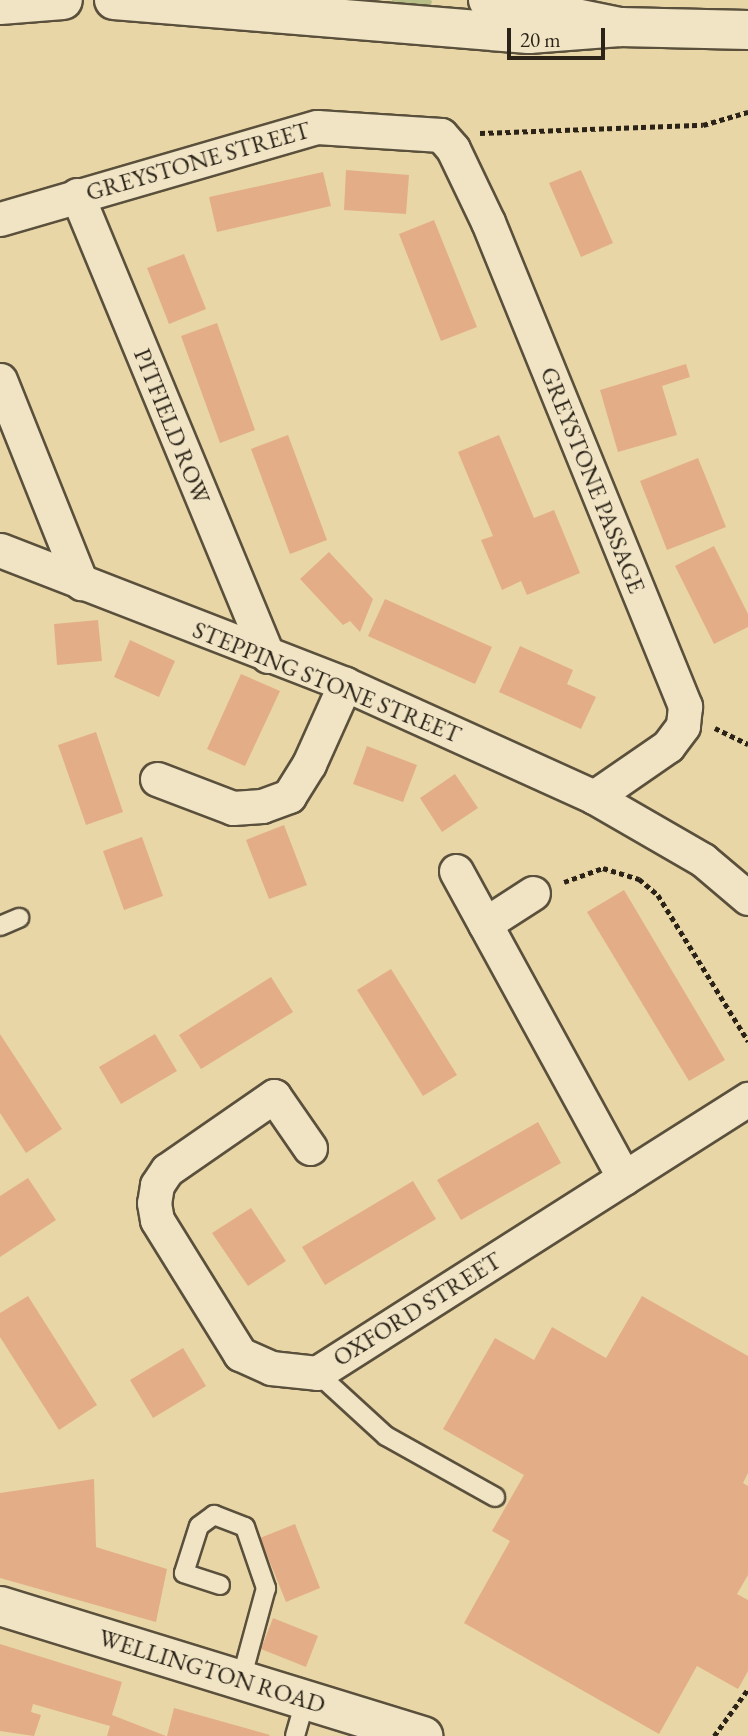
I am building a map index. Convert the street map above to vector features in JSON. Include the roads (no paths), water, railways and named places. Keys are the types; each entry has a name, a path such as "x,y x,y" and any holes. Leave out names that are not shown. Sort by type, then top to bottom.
{"main road":[{"path":"0,5 63,0"},
{"path":"114,0 529,34 620,27 748,30"},
{"path":"488,0 620,27"},
{"name":"WELLINGTON ROAD","path":"0,1606 423,1736"}],"street":[{"name":"GREYSTONE STREET","path":"0,219 317,127 441,135"},
{"name":"GREYSTONE PASSAGE","path":"441,135 453,149 488,222 685,706 683,726 668,747 594,797"},
{"name":"PITFIELD ROW","path":"77,195 268,656"},
{"path":"0,380 81,583"},
{"name":"STEPPING STONE STREET","path":"0,550 345,684 594,797 648,825 703,860 748,898"},
{"path":"157,779 233,808 262,806 289,796 309,764 345,684"},
{"path":"456,871 624,1178"},
{"path":"485,924 533,893"},
{"name":"OXFORD STREET","path":"310,1148 274,1096 167,1170 158,1185 155,1203 157,1220 240,1353 271,1368 317,1373 748,1099"}],"lane":[{"path":"0,926 19,918"},
{"path":"317,1373 386,1436 495,1497"},
{"path":"220,1585 184,1573 199,1526 214,1516 245,1527 266,1588 241,1680"},
{"path":"295,1736 305,1700"}]}
